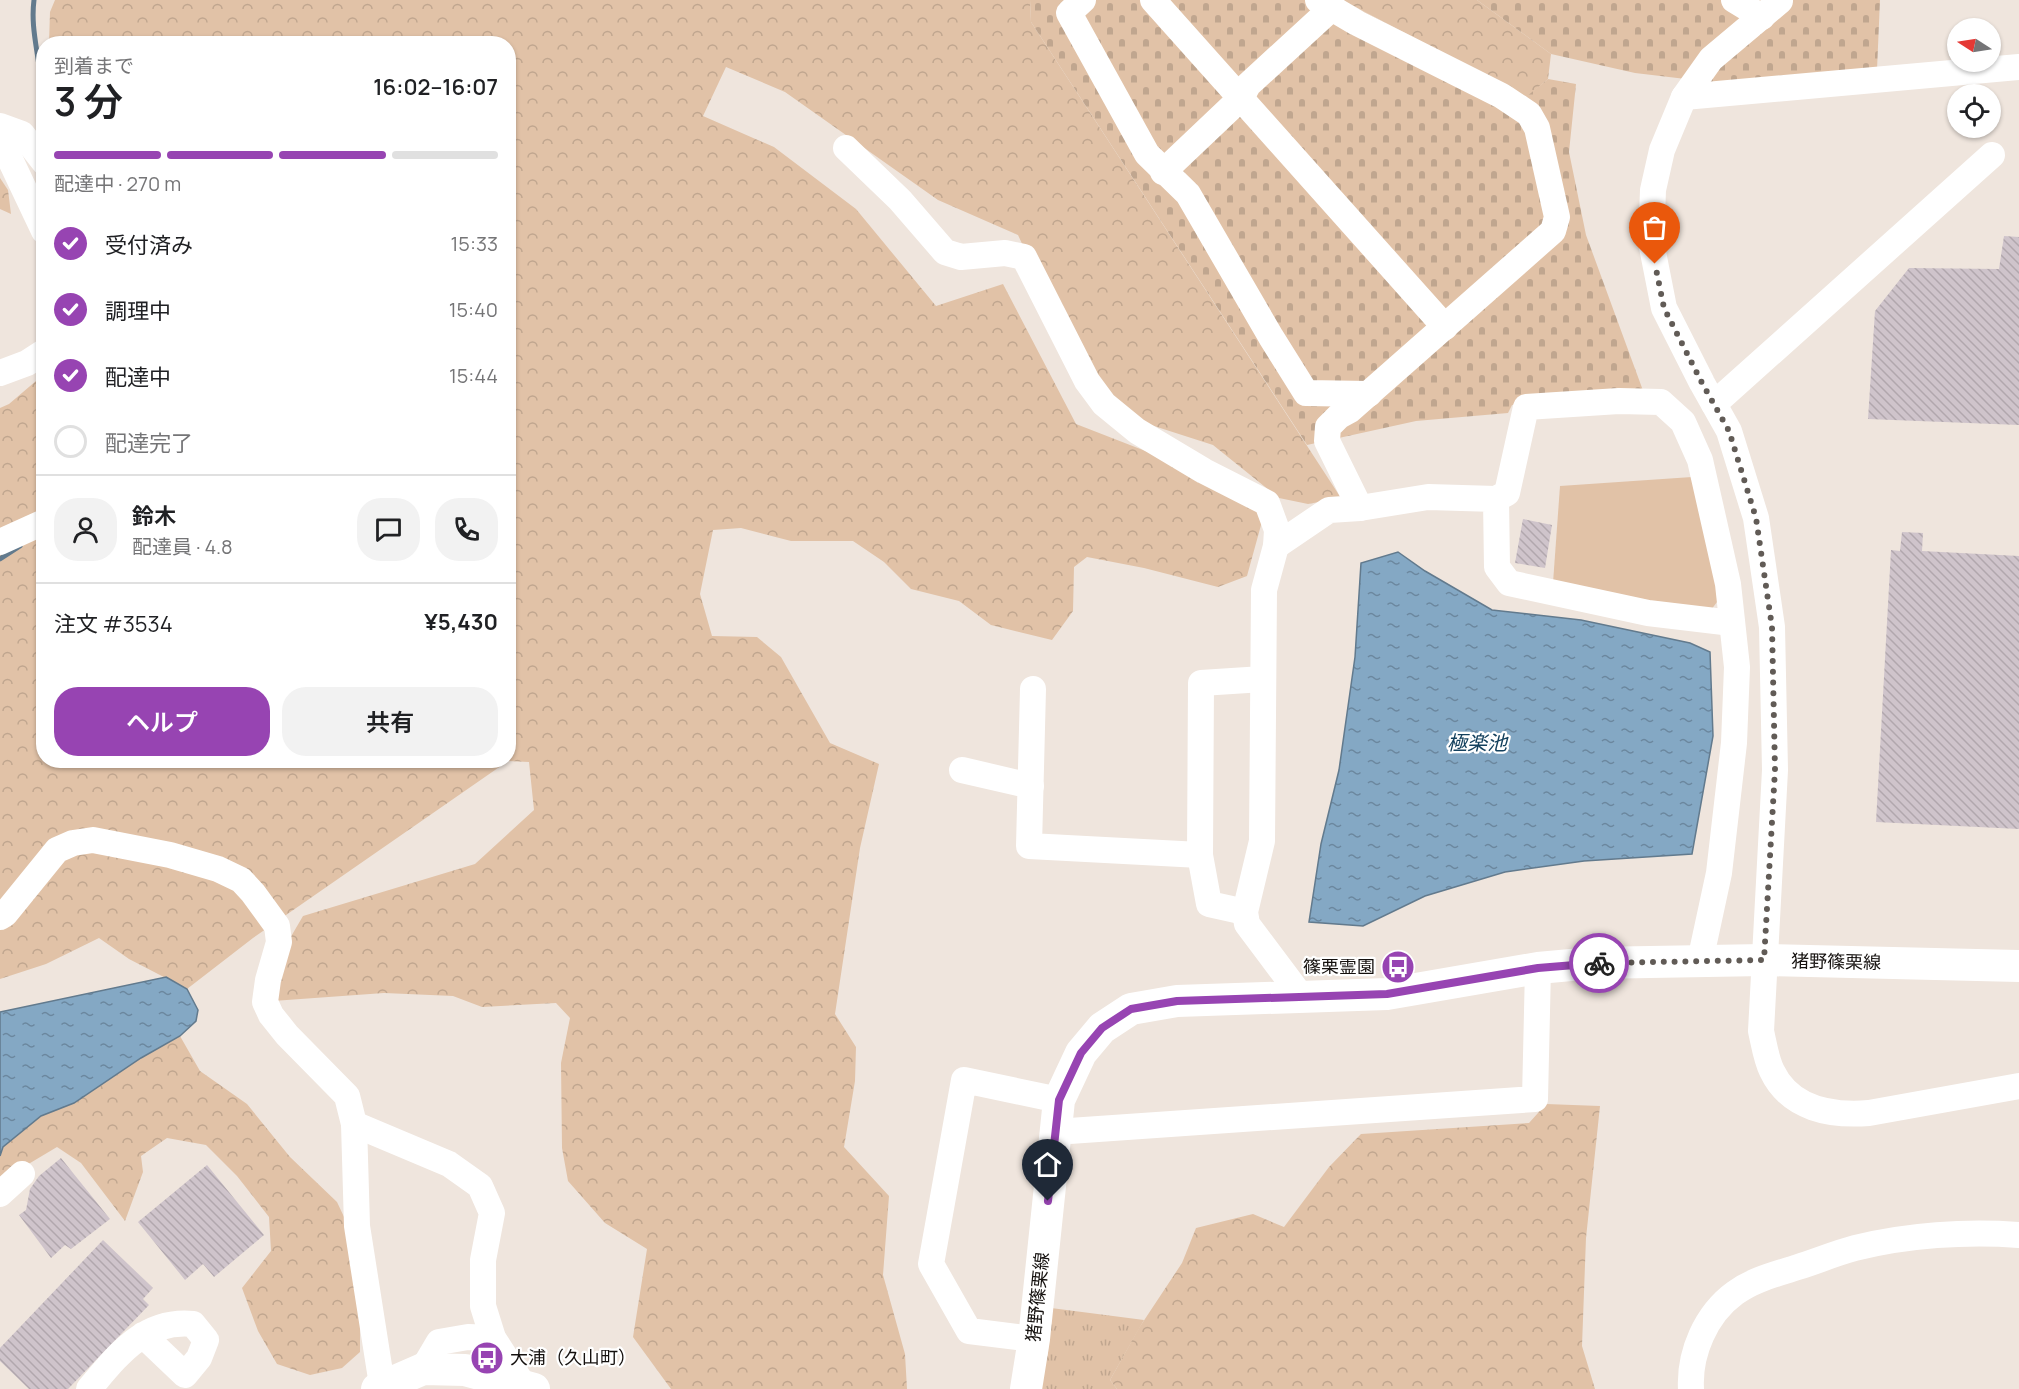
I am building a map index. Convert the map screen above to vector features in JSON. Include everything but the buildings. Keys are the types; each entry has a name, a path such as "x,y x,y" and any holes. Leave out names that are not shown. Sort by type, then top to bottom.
{"main road":[{"name":"猪野篠栗線","path":"1026,1389 1034,1339 1059,1100 1081,1053 1102,1028 1131,1009 1177,1001 1387,994 1538,968 1593,963 1764,960 2019,966"},
{"path":"379,1387 423,1368 465,1370 529,1388"}],"street":[{"path":"1083,0 1069,13 1147,154 1188,194 1306,393 1360,402"},
{"path":"1153,0 1445,327"},
{"path":"1734,0 1771,9 1711,59 1684,97 1660,160 1653,190 1651,242 1664,308 1729,431 1756,518 1772,627 1775,770 1761,1031 1771,1071 1784,1089 1803,1104 1821,1111 1844,1115 2019,1086"},
{"path":"1163,172 1241,98 1248,85 1325,4 1357,23 1502,96 1529,114 1537,128 1557,217 1553,231 1360,402 1339,416 1328,427 1327,441 1360,508"},
{"path":"1684,97 2019,67"},
{"path":"0,126 22,134 36,152"},
{"path":"0,138 36,214"},
{"path":"846,148 900,200 945,252 961,256 1005,253 1024,257 1087,381 1104,404 1147,436 1203,471 1267,504 1277,530 1276,546 1264,590 1262,841 1245,912 1247,924 1300,996"},
{"path":"1714,404 1992,155"},
{"path":"0,373 36,357"},
{"path":"1276,546 1329,510 1360,508 1428,497 1496,499 1507,493 1526,407 1619,401 1661,402 1683,422 1700,460 1728,584 1737,667 1734,743 1719,873 1700,961"},
{"path":"1496,499 1497,567 1509,584 1648,613 1732,623"},
{"path":"0,542 36,526"},
{"path":"1245,912 1209,904 1200,855 1201,682 1263,679"},
{"path":"1033,689 1029,846 1200,855"},
{"path":"962,770 1031,786"},
{"path":"0,917 5,914 57,850 73,843 93,840 170,855 218,869 240,880 253,893 277,926 279,942 268,980 265,1002 271,1016 286,1035 347,1096 354,1124 357,1226 379,1387"},
{"path":"1055,1132 1535,1099 1538,968"},
{"path":"1034,1339 969,1331 931,1264 964,1080 1059,1100"},
{"path":"354,1124 449,1164 480,1186 492,1213 483,1260 483,1306 493,1338 529,1388"},
{"path":"0,1194 22,1174"},
{"path":"1691,1389 1694,1360 1701,1336 1716,1310 1735,1293 1756,1281 1855,1248 1928,1236 2019,1235"},
{"path":"89,1389 121,1351 144,1335"},
{"path":"423,1368 439,1342 468,1337 493,1338"}],"green space":[{"path":"55,0 1030,0 1031,22 1341,498 1308,504 1279,498 1213,445 1098,408 1018,235 938,200 785,92 726,67 703,116 774,147 856,209 936,306 1003,284 1076,424 1256,494 1266,507 1247,576 1218,587 1144,568 1087,557 1074,567 1073,611 1052,640 991,625 959,601 911,589 884,562 853,541 791,541 741,528 713,530 700,594 712,636 757,637 781,657 830,743 879,764 860,848 835,1014 856,1047 855,1081 844,1147 889,1196 883,1275 905,1354 907,1389 671,1389 633,1337 647,1249 605,1223 568,1181 562,1148 561,1063 570,1018 556,1003 482,1007 453,996 384,993 273,1001 279,957 303,916 475,864 534,810 529,762 516,761 516,36 49,36 50,12"},
{"path":"1030,0 1342,0 1526,97 1548,79 1576,84 1569,152 1586,235 1645,396 1512,405 1508,413 1416,421 1307,445 1031,22"},
{"path":"1342,0 1477,0 1551,54 1548,79 1527,97"},
{"path":"1477,0 1880,0 1877,70 1728,84 1635,73 1551,54"},
{"path":"0,178 8,190 11,214 0,209"},
{"path":"36,381 36,768 498,768 253,938 187,989 129,959 99,938 46,964 0,979 0,408 9,404"},
{"path":"1692,477 1720,598 1711,610 1631,599 1553,583 1560,486"},
{"path":"180,1036 200,1071 247,1104 290,1157 337,1202 353,1236 360,1294 360,1352 342,1368 310,1375 277,1364 258,1331 242,1288 271,1251 269,1217 237,1176 206,1145 167,1138 141,1156 143,1172 125,1221 81,1163 57,1147 0,1181 0,1156 3,1147 41,1116 74,1103 141,1058"},
{"path":"1546,1104 1600,1106 1586,1238 1582,1346 1595,1389 1117,1389 1110,1380 1139,1328 1182,1263 1196,1228 1253,1214 1284,1227 1329,1167 1361,1134 1529,1123"},
{"path":"1051,1308 1144,1320 1110,1380 1117,1389 1039,1389 1048,1353"}],"water":[{"name":"極楽池","path":"1398,552 1425,571 1492,610 1581,620 1690,643 1710,652 1713,736 1692,854 1584,861 1505,872 1425,896 1363,926 1309,922 1321,844 1339,770 1355,657 1361,563"},
{"path":"166,977 187,989 198,1010 196,1021 180,1036 141,1058 74,1103 41,1116 3,1147 0,1156 0,1012"}],"waterway":[{"path":"34,0 33,25 36,46"},
{"path":"0,559 20,546"}],"way so far":[{"path":"1599,963 1764,960 1775,770 1772,627 1756,518 1729,431 1664,308 1655,264"}],"place":[{"name":"篠栗霊園","path":"1398,967"},
{"name":"大浦（久山町）","path":"487,1358"}],"route":[{"path":"1048,1201 1059,1100 1081,1053 1102,1028 1131,1009 1177,1001 1387,994 1538,968 1599,963"}]}
